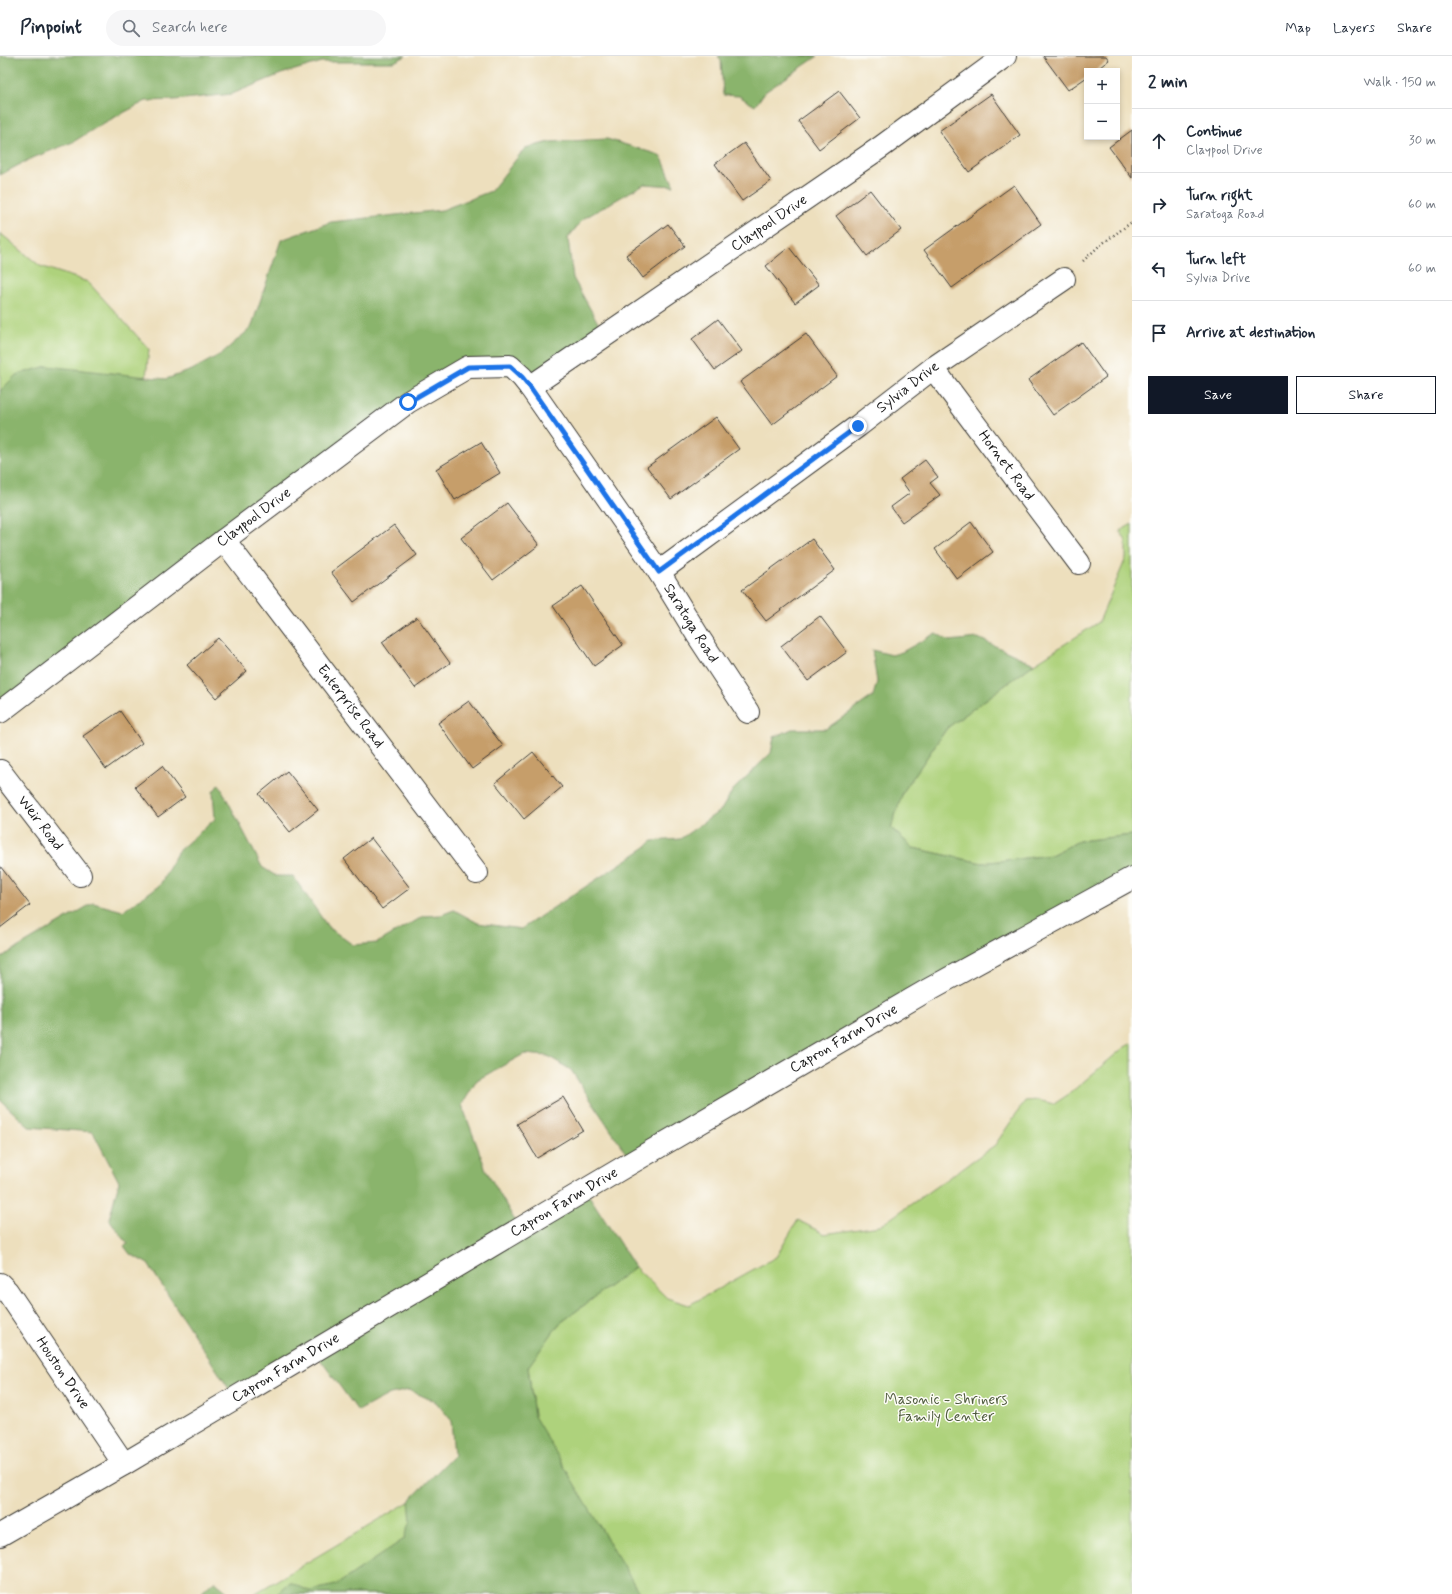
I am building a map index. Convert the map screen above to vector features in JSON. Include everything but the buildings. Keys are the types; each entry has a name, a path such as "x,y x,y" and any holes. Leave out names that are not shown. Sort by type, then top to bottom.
{"street":[{"name":"Claypool Drive","path":"0,712 224,540 408,402 468,367 510,366 526,382 881,147 1006,56"},
{"name":"Sylvia Drive","path":"659,572 858,426 933,368 1064,279"},
{"name":"Hornet Road","path":"933,368 1079,563"},
{"name":"Saratoga Road","path":"526,382 659,572 698,636 748,712"},
{"name":"Enterprise Road","path":"224,540 477,873"},
{"name":"Weir Road","path":"0,772 80,875"},
{"name":"Capron Farm Drive","path":"0,1535 124,1464 624,1167 926,991 1132,878"},
{"name":"Houston Drive","path":"0,1284 7,1291 124,1464"}],"path":[{"path":"1064,279 1099,246 1132,222"}],"green space":[{"path":"0,56 406,56 394,62 322,62 281,74 232,94 174,100 146,101 102,124 73,142 30,159 0,175"},
{"path":"718,56 818,56 765,92 755,106 739,96 723,95 721,60"},
{"path":"607,139 656,154 662,158 674,186 644,184 583,219 568,238 573,278 602,330 524,378 469,366 0,706 0,391 16,375 47,366 166,379 192,370 221,354 251,328 281,240 331,222 442,210 491,191 525,148 550,142"},
{"path":"0,233 40,266 88,282 149,349 146,377 16,375 0,391"},
{"path":"1132,524 1132,835 1079,841 1051,855 982,863 913,848 891,828 903,792 947,728 1034,664 1099,622 1126,558 1126,541 1120,531"},
{"path":"936,633 949,641 978,638 1034,664 947,728 903,792 891,828 913,848 982,863 1051,855 1079,841 1132,835 1132,876 631,1161 571,1070 548,1056 524,1054 477,1080 462,1105 486,1170 518,1226 586,1191 635,1267 559,1324 528,1367 534,1416 640,1594 277,1594 290,1582 309,1591 336,1585 404,1539 411,1521 409,1501 454,1455 451,1420 436,1402 409,1390 390,1394 358,1411 314,1351 233,1395 148,1264 130,1254 124,1246 128,1244 109,1219 119,1182 93,1132 29,1127 0,1100 0,958 93,903 123,911 160,885 178,851 215,819 213,792 219,784 262,867 276,876 293,876 328,927 353,945 377,943 424,916 441,915 454,910 478,923 521,929 646,847 652,841 680,839 721,810 733,790 771,753 774,737 792,729 826,729 873,696 877,682 872,650 892,655 902,652"},
{"name":"Masonic - Shriners Family Center","path":"1132,1043 1132,1594 254,1594 538,1425 534,1416 528,1366 559,1324 635,1267 667,1298 689,1305 776,1257 798,1220 824,1234 880,1226 995,1145 1025,1101 1037,1100 1054,1104 1069,1094 1123,1048"},
{"path":"214,1581 230,1594 200,1594"}],"route":[{"path":"408,402 468,367 510,366 530,387 659,572 858,426"}]}
